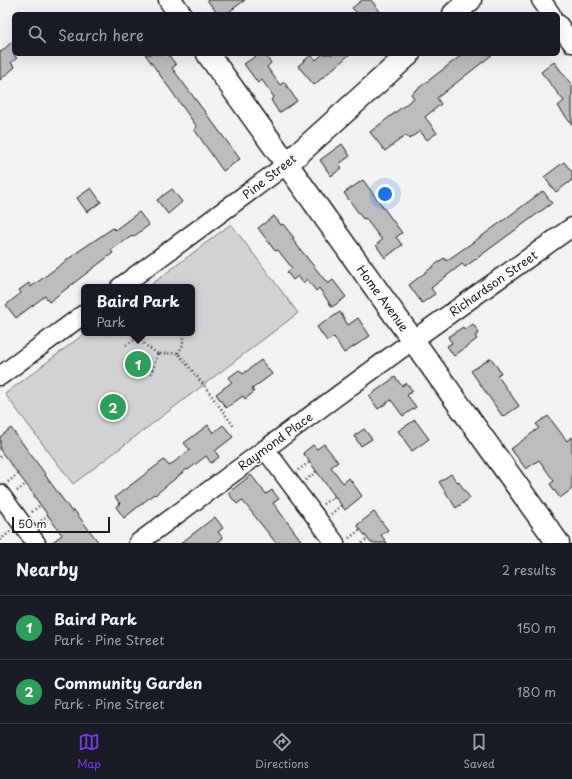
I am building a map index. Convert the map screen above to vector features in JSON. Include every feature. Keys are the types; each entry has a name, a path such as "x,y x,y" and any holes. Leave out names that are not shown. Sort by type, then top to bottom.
{"main road":[{"path":"170,0 179,12"},
{"path":"456,12 470,0"},
{"name":"Home Avenue","path":"209,56 558,543"},
{"name":"Pine Street","path":"287,164 407,56"}],"street":[{"path":"541,0 550,12"},
{"path":"560,27 572,43"},
{"name":"Pine Street","path":"124,284 287,164"},
{"name":"Richardson Street","path":"413,340 572,227"},
{"path":"0,376 81,316"},
{"name":"Raymond Place","path":"138,543 413,340"},
{"path":"265,449 342,541"},
{"path":"6,491 36,543"}],"path":[{"path":"178,353 183,345 183,336"},
{"path":"126,345 139,337 145,345 158,354 178,353"},
{"path":"178,353 235,428"},
{"path":"151,374 158,354"},
{"path":"298,471 310,462"},
{"path":"305,481 317,471"},
{"path":"6,491 18,474"},
{"path":"6,491 26,484"},
{"path":"323,505 335,496"},
{"path":"28,514 40,505"},
{"path":"330,514 342,506"},
{"path":"36,524 48,515"},
{"path":"342,541 360,530"},
{"path":"0,540 11,531"},
{"path":"362,543 368,539"}],"shaded area":[{"path":"231,224 298,313 73,484 5,394 81,336 195,336 195,284 152,284"}],"building":[{"path":"207,0 245,0 229,12 216,12"},
{"path":"362,0 371,0 380,12 356,12 352,8"},
{"path":"12,42 12,56 17,58 11,63 15,67 0,80 0,51 1,52"},
{"path":"146,56 169,56 176,65 172,68 240,159 223,171 194,129 197,127"},
{"path":"256,56 266,56 271,63 267,67 280,85 284,82 297,101 279,113 271,100 274,97 262,80 258,83 244,64"},
{"path":"310,56 316,60 321,56 348,56 314,85 298,66"},
{"path":"460,56 490,56 437,98 441,104 425,117 437,133 427,140 420,131 409,139 406,135 385,151 370,132 414,98 411,94"},
{"path":"554,62 572,85 572,125 558,106 564,101 541,72"},
{"path":"342,144 350,156 339,164 342,168 331,176 320,160"},
{"path":"564,162 572,172 572,180 556,192 544,177"},
{"path":"363,180 402,233 396,237 402,245 385,258 376,245 382,240 365,218 363,219 344,193"},
{"path":"91,188 101,202 87,212 77,198"},
{"path":"172,189 182,202 168,214 157,200"},
{"path":"543,191 552,203 465,267 462,264 431,288 435,294 422,303 409,285 444,258 446,261"},
{"path":"139,212 149,225 133,237 132,236 111,250 113,253 49,302 45,296 16,318 6,305 21,293 19,290 29,283 31,287 79,251 113,228 115,230"},
{"path":"274,216 281,225 283,224 294,238 292,239 328,284 333,280 346,297 332,307 319,288 316,291 307,279 303,283 298,276 293,280 287,272 292,268 278,250 275,251 258,228"},
{"path":"340,312 348,325 358,318 370,336 344,353 334,337 327,341 317,327"},
{"path":"473,324 479,333 475,336 477,339 454,356 447,346 452,343 448,337 463,327 465,330"},
{"path":"491,358 501,373 497,375 519,406 503,417 471,371"},
{"path":"261,360 272,374 252,389 254,392 245,399 243,396 226,408 216,394 232,382 228,378 239,370 243,374"},
{"path":"395,377 402,386 406,383 413,391 407,395 416,407 403,416 391,400 378,409 369,396"},
{"path":"548,416 567,441 572,437 572,489 560,498 550,484 554,481 539,460 526,469 511,449 539,428 536,424"},
{"path":"415,420 429,439 412,451 398,431"},
{"path":"208,425 213,433 223,425 233,437 215,451 219,457 211,463 206,456 124,518 116,507 120,504 115,497 164,460 169,466 190,450 184,443"},
{"path":"11,428 72,512 74,510 99,543 51,543 62,535 0,450 0,437"},
{"path":"364,429 372,439 361,446 354,436"},
{"path":"324,444 338,462 331,467 343,483 349,478 362,496 345,510 303,453 313,445 317,449"},
{"path":"451,474 470,498 456,508 439,482"},
{"path":"251,475 266,494 272,490 279,499 273,503 303,543 276,543 242,500 237,504 228,493"},
{"path":"374,512 388,530 381,535 387,543 371,543 357,525"},
{"path":"215,517 223,528 218,532 223,538 217,543 181,543"}],"place":[{"name":"Baird Park","path":"138,364"},
{"name":"Community Garden","path":"113,407"}]}
